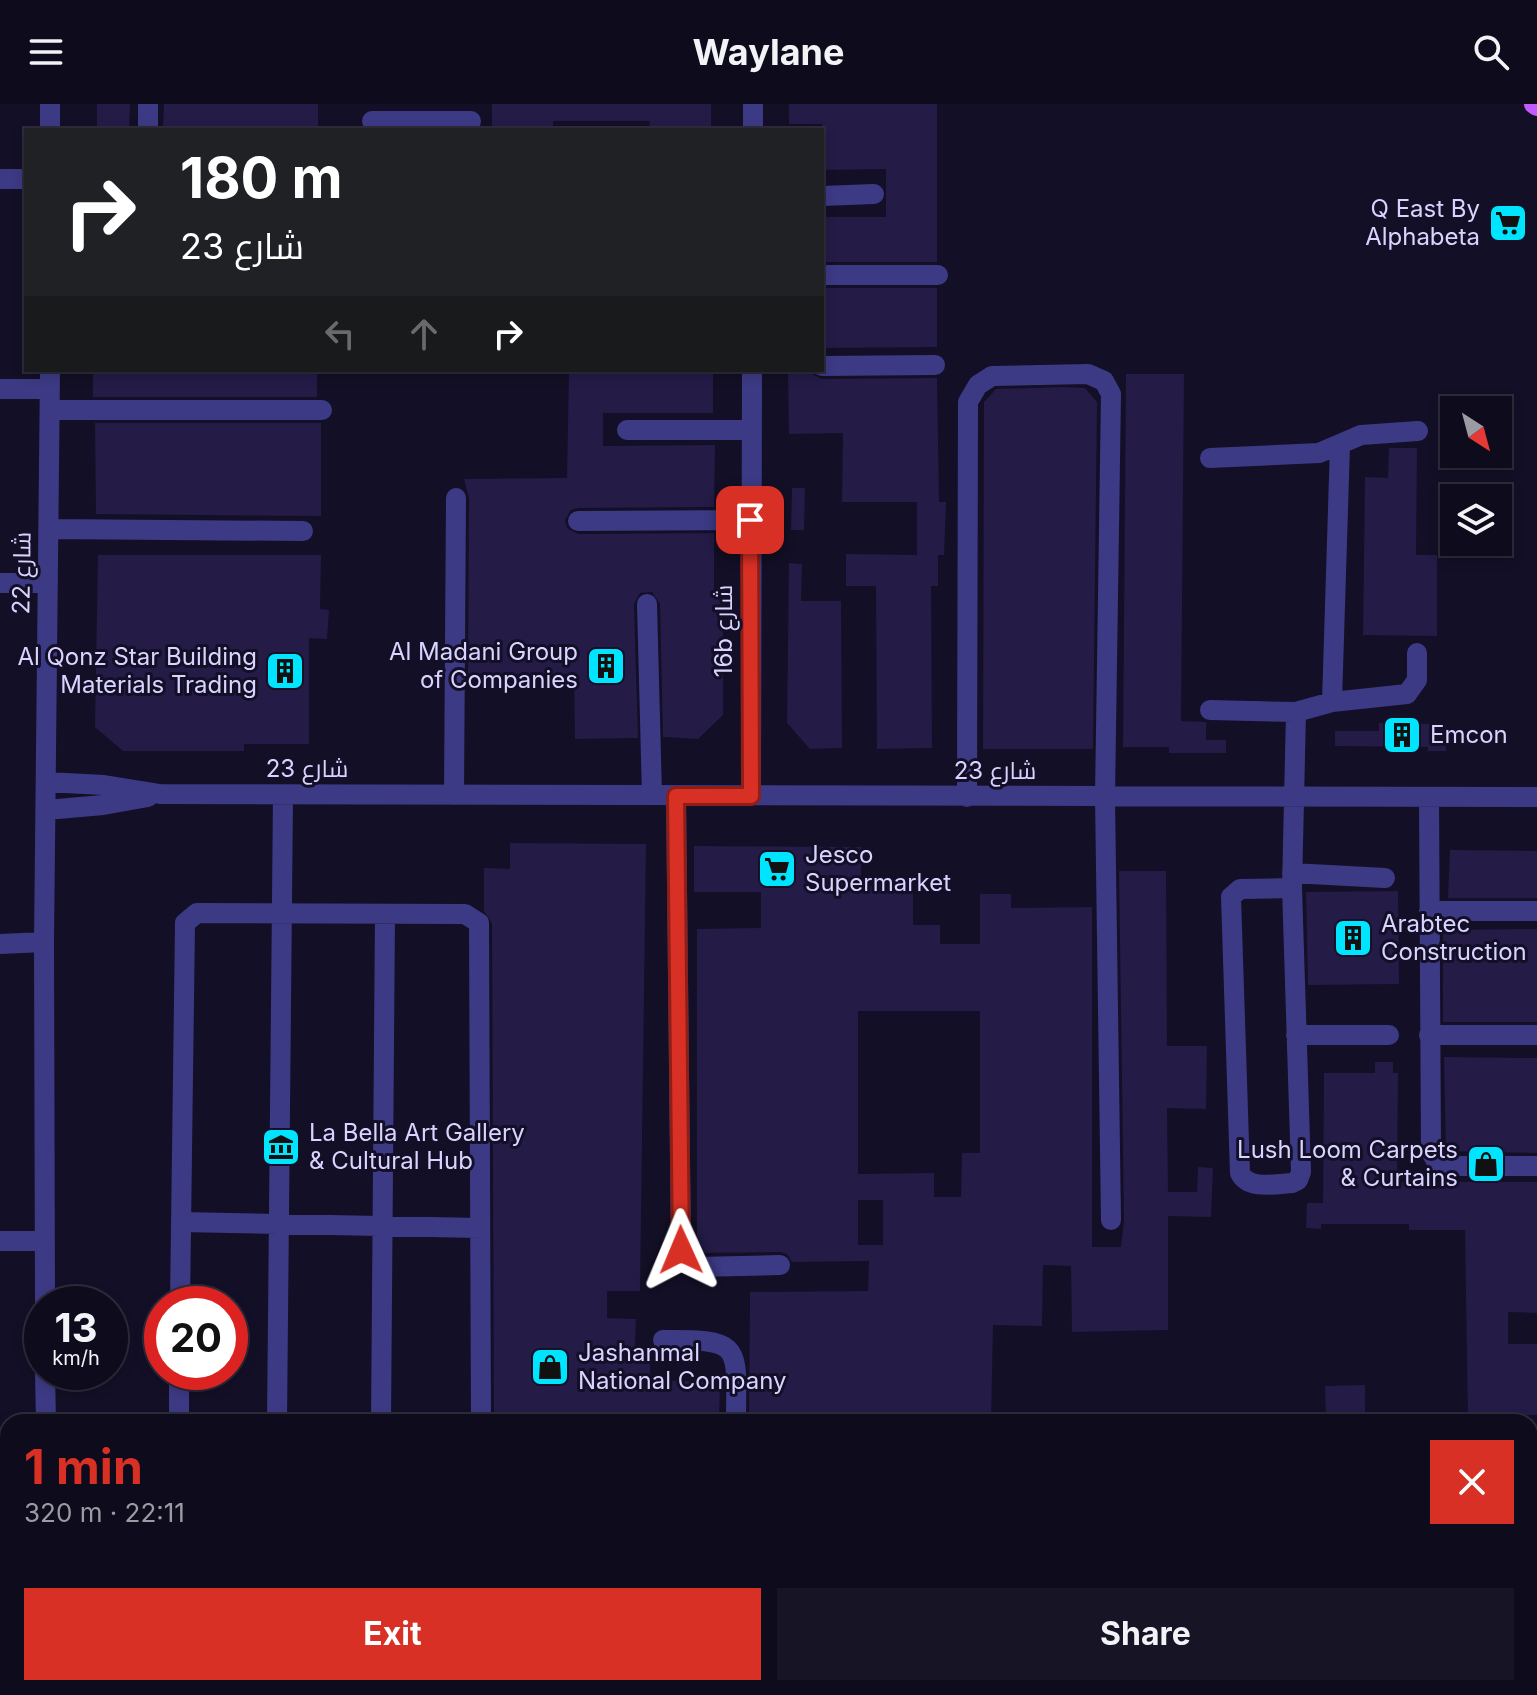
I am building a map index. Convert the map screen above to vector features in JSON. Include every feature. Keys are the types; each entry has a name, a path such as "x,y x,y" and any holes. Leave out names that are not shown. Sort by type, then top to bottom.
{"street":[{"path":"50,104 50,128"},
{"path":"148,104 148,128"},
{"path":"753,104 753,128"},
{"path":"372,121 471,118"},
{"path":"0,179 24,179"},
{"path":"824,196 874,194"},
{"path":"824,275 938,275"},
{"path":"824,366 935,365"},
{"name":"16b شارع","path":"751,796 752,372"},
{"path":"967,797 968,402 983,380 1002,374 1088,374 1104,381 1111,394 1105,797 1111,1220"},
{"path":"0,389 50,380"},
{"name":"شارع 22","path":"45,1286 44,942 50,380"},
{"path":"50,410 322,410"},
{"path":"627,430 751,430"},
{"path":"1210,458 1311,454 1361,435 1418,431"},
{"path":"1332,702 1340,445"},
{"path":"454,795 456,498"},
{"path":"578,521 750,520"},
{"path":"49,529 303,531"},
{"path":"0,583 48,583"},
{"path":"647,604 652,795"},
{"path":"1210,710 1296,712 1332,702 1407,694 1417,680 1417,653"},
{"path":"1296,712 1292,881 1301,1176 1292,1183 1251,1184 1240,1173 1231,897 1240,889 1292,881 1385,878"},
{"name":"شارع 23","path":"46,782 104,785 160,794 1537,797"},
{"name":"شارع 23","path":"46,810 103,805 160,794"},
{"path":"277,1414 283,795"},
{"path":"676,796 682,1257 697,1267 780,1265"},
{"path":"1429,798 1430,1147 1433,1157 1440,1164 1450,1167 1537,1166"},
{"path":"1429,911 1537,911"},
{"path":"180,1286 185,923 197,913 465,914 479,923 481,1414"},
{"path":"381,1414 385,914"},
{"path":"0,944 44,942"},
{"path":"1296,1035 1389,1035"},
{"path":"1429,1035 1537,1035"},
{"path":"181,1222 480,1228"},
{"path":"0,1241 45,1241"},
{"path":"663,1340 711,1339 727,1348 736,1364 736,1414"},
{"path":"45,1390 46,1414"},
{"path":"179,1390 179,1414"}],"building":[{"path":"97,104 130,104 129,128 97,128"},
{"path":"164,104 318,104 318,128 163,128"},
{"path":"492,104 711,104 711,128 649,128 650,121 553,121 553,128 492,128"},
{"path":"789,104 937,104 937,262 824,262 824,217 886,217 886,169 824,170 822,124 789,124"},
{"path":"824,288 937,288 937,347 824,348"},
{"path":"93,372 317,373 317,397 93,397"},
{"path":"569,372 713,372 713,413 603,413 603,446 715,445 714,507 578,508 571,510 565,520 567,528 578,534 714,533 714,593 723,593 723,715 698,739 663,737 660,604 652,592 640,593 634,604 638,738 575,739 574,674 468,674 469,498 464,479 567,478"},
{"path":"788,374 812,374 822,379 937,378 939,502 946,502 944,555 938,555 938,586 931,586 932,748 877,749 876,586 846,586 846,554 917,555 917,502 842,502 843,433 789,434"},
{"path":"1126,374 1184,374 1181,721 1206,722 1206,740 1226,740 1226,753 1169,753 1169,747 1123,747"},
{"path":"1085,388 1097,402 1093,749 983,749 984,402 996,389"},
{"path":"95,423 321,423 321,516 96,514"},
{"path":"1389,448 1417,448 1416,555 1437,555 1437,636 1363,635 1365,477 1388,478"},
{"path":"792,488 805,488 804,530 791,530"},
{"path":"98,555 321,555 320,609 329,610 327,639 309,638 309,744 244,744 244,751 123,751 95,727"},
{"path":"789,563 802,564 801,601 841,601 842,748 810,749 787,723"},
{"path":"1379,723 1446,724 1446,751 1428,751 1428,747 1335,746 1335,731 1379,731"},
{"path":"510,843 646,844 640,1291 607,1291 607,1318 636,1319 634,1362 650,1363 650,1381 720,1381 719,1414 494,1414 492,923 484,911 484,868 510,869"},
{"path":"694,846 861,847 861,886 913,886 913,925 940,925 940,944 980,944 980,894 1011,894 1011,908 1092,907 1092,1247 1121,1247 1124,1220 1119,871 1166,871 1167,1046 1207,1046 1206,1109 1167,1108 1168,1192 1197,1192 1198,1167 1213,1168 1211,1217 1168,1216 1168,1330 1072,1332 1071,1266 1043,1265 1042,1326 993,1325 991,1414 749,1414 750,1292 868,1291 869,1261 792,1262 787,1254 780,1252 697,1253 697,929 761,928 761,892 694,892","holes":["858,1011 980,1011 980,1153 962,1153 961,1197 934,1197 934,1173 858,1174","858,1200 883,1200 883,1245 858,1245"]},
{"path":"1450,850 1537,851 1537,898 1448,898"},
{"name":"Arabtec Construction","path":"1398,891 1399,984 1308,985 1306,892"},
{"path":"1537,929 1537,1022 1443,1022 1443,930"},
{"path":"1444,1057 1537,1058 1537,1153 1446,1151"},
{"path":"1375,1062 1393,1062 1393,1073 1398,1073 1397,1182 1537,1182 1537,1313 1508,1312 1508,1344 1537,1344 1537,1414 1468,1414 1465,1230 1409,1230 1409,1224 1321,1224 1321,1229 1306,1228 1307,1203 1323,1203 1324,1073 1375,1073"},
{"path":"1365,1385 1365,1414 1326,1414 1325,1386"}],"place":[{"name":"Q East By Alphabeta","path":"1508,223"},
{"name":"Al Madani Group of Companies","path":"606,666"},
{"name":"Al Qonz Star Building Materials Trading","path":"285,671"},
{"name":"Emcon","path":"1402,735"},
{"name":"Jesco Supermarket","path":"777,869"},
{"name":"Arabtec Construction","path":"1353,938"},
{"name":"La Bella Art Gallery & Cultural Hub","path":"281,1147"},
{"name":"Lush Loom Carpets & Curtains","path":"1486,1164"},
{"name":"Jashanmal National Company","path":"550,1367"}],"route":[{"path":"681,1250 676,796 751,796 750,520"}]}
